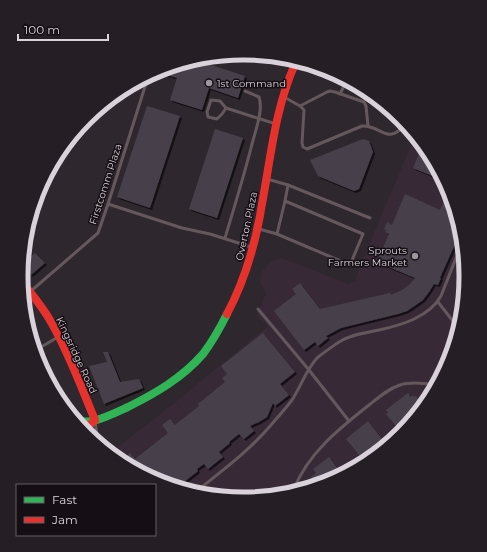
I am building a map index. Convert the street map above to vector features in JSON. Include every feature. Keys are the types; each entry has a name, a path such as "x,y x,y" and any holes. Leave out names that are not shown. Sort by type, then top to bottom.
{"street":[{"name":"Overton Plaza","path":"84,421 95,420 110,415 161,390 175,380 203,352 223,323 247,268 253,248 282,96 294,67"},
{"name":"Kingsridge Road","path":"28,290 54,326 95,420"},
{"name":"Overton Plaza","path":"89,426 95,420"}],"lane":[{"name":"Firstcomm Plaza","path":"30,292 98,233 146,84"},
{"path":"340,94 344,86"},
{"path":"225,238 241,186 261,102 259,97 245,91"},
{"path":"300,106 330,91 364,102 366,106 368,126"},
{"path":"282,96 300,106 304,110 303,147 307,148 362,126 368,126 388,135 392,135 401,129"},
{"path":"226,108 217,119 208,117 207,112 211,100 220,101 226,108 276,124"},
{"path":"266,179 288,185 370,218"},
{"path":"277,234 288,185"},
{"path":"257,228 277,234 350,265 363,234 285,201"},
{"path":"108,204 182,228 225,238 253,248"},
{"path":"201,487 246,450 270,426 292,399 317,358 343,339 360,333 401,324 427,311 438,302 458,254"},
{"path":"438,302 454,322"},
{"path":"258,309 349,421"},
{"path":"40,348 59,337"},
{"path":"296,483 304,468 315,454 349,421 385,392 401,384 430,384"},
{"path":"95,420 97,434"}],"shaded area":[{"path":"412,142 430,168 448,207 455,234 459,262 459,290 452,332 437,371 423,396 406,418 375,447 351,463 313,480 272,490 244,492 215,490 174,480 136,463 115,449 268,326 257,316 266,293 260,283 262,272 271,261 282,258 348,284 356,281 358,271"}],"building":[{"name":"1st Command","path":"207,64 245,76 238,98 209,88 202,110 170,100 177,78 166,75"},
{"path":"147,106 180,116 150,208 117,197"},
{"path":"215,129 243,138 217,218 189,209"},
{"path":"363,139 369,141 373,152 359,189 354,191 318,176 310,160"},
{"path":"420,152 435,177 413,168"},
{"path":"405,194 440,210 445,199 452,220 456,241 438,285 434,284 423,300 407,311 341,328 326,336 328,338 318,346 315,342 304,350 274,311 296,294 292,289 300,283 320,309 390,293 391,295 402,290 415,278 377,262 389,234 385,232 386,230 384,229 387,222 392,225"},
{"path":"35,253 45,263 31,275 28,272 28,259"},
{"path":"263,333 295,372 280,384 289,395 275,406 273,403 267,417 250,426 254,431 244,439 239,434 219,452 223,457 208,469 204,464 183,483 161,475 126,456 130,453 135,459 168,433 162,425 170,419 175,425 199,406 198,404 225,382 222,378 227,374 221,366"},
{"path":"103,352 108,352 120,382 139,379 143,388 104,404 89,366 107,362"},
{"path":"408,393 411,397 413,395 414,397 416,396 419,401 398,426 396,426 386,414 388,413 386,410"},
{"path":"368,421 382,439 373,446 374,447 360,456 346,439"},
{"path":"329,457 338,469 313,480 311,477 316,473 313,469"}],"traffic: fast":[{"path":"84,421 93,421 111,415 149,396 177,378 203,354 210,345 227,314"}],"traffic: jam":[{"path":"227,314 239,288 253,247 260,218 278,115 294,67"},
{"path":"28,290 44,311 57,334 69,358 95,420"},
{"path":"89,426 95,420"}],"place":[{"name":"1st Command","path":"209,83"},
{"name":"Sprouts Farmers Market","path":"415,256"}]}
